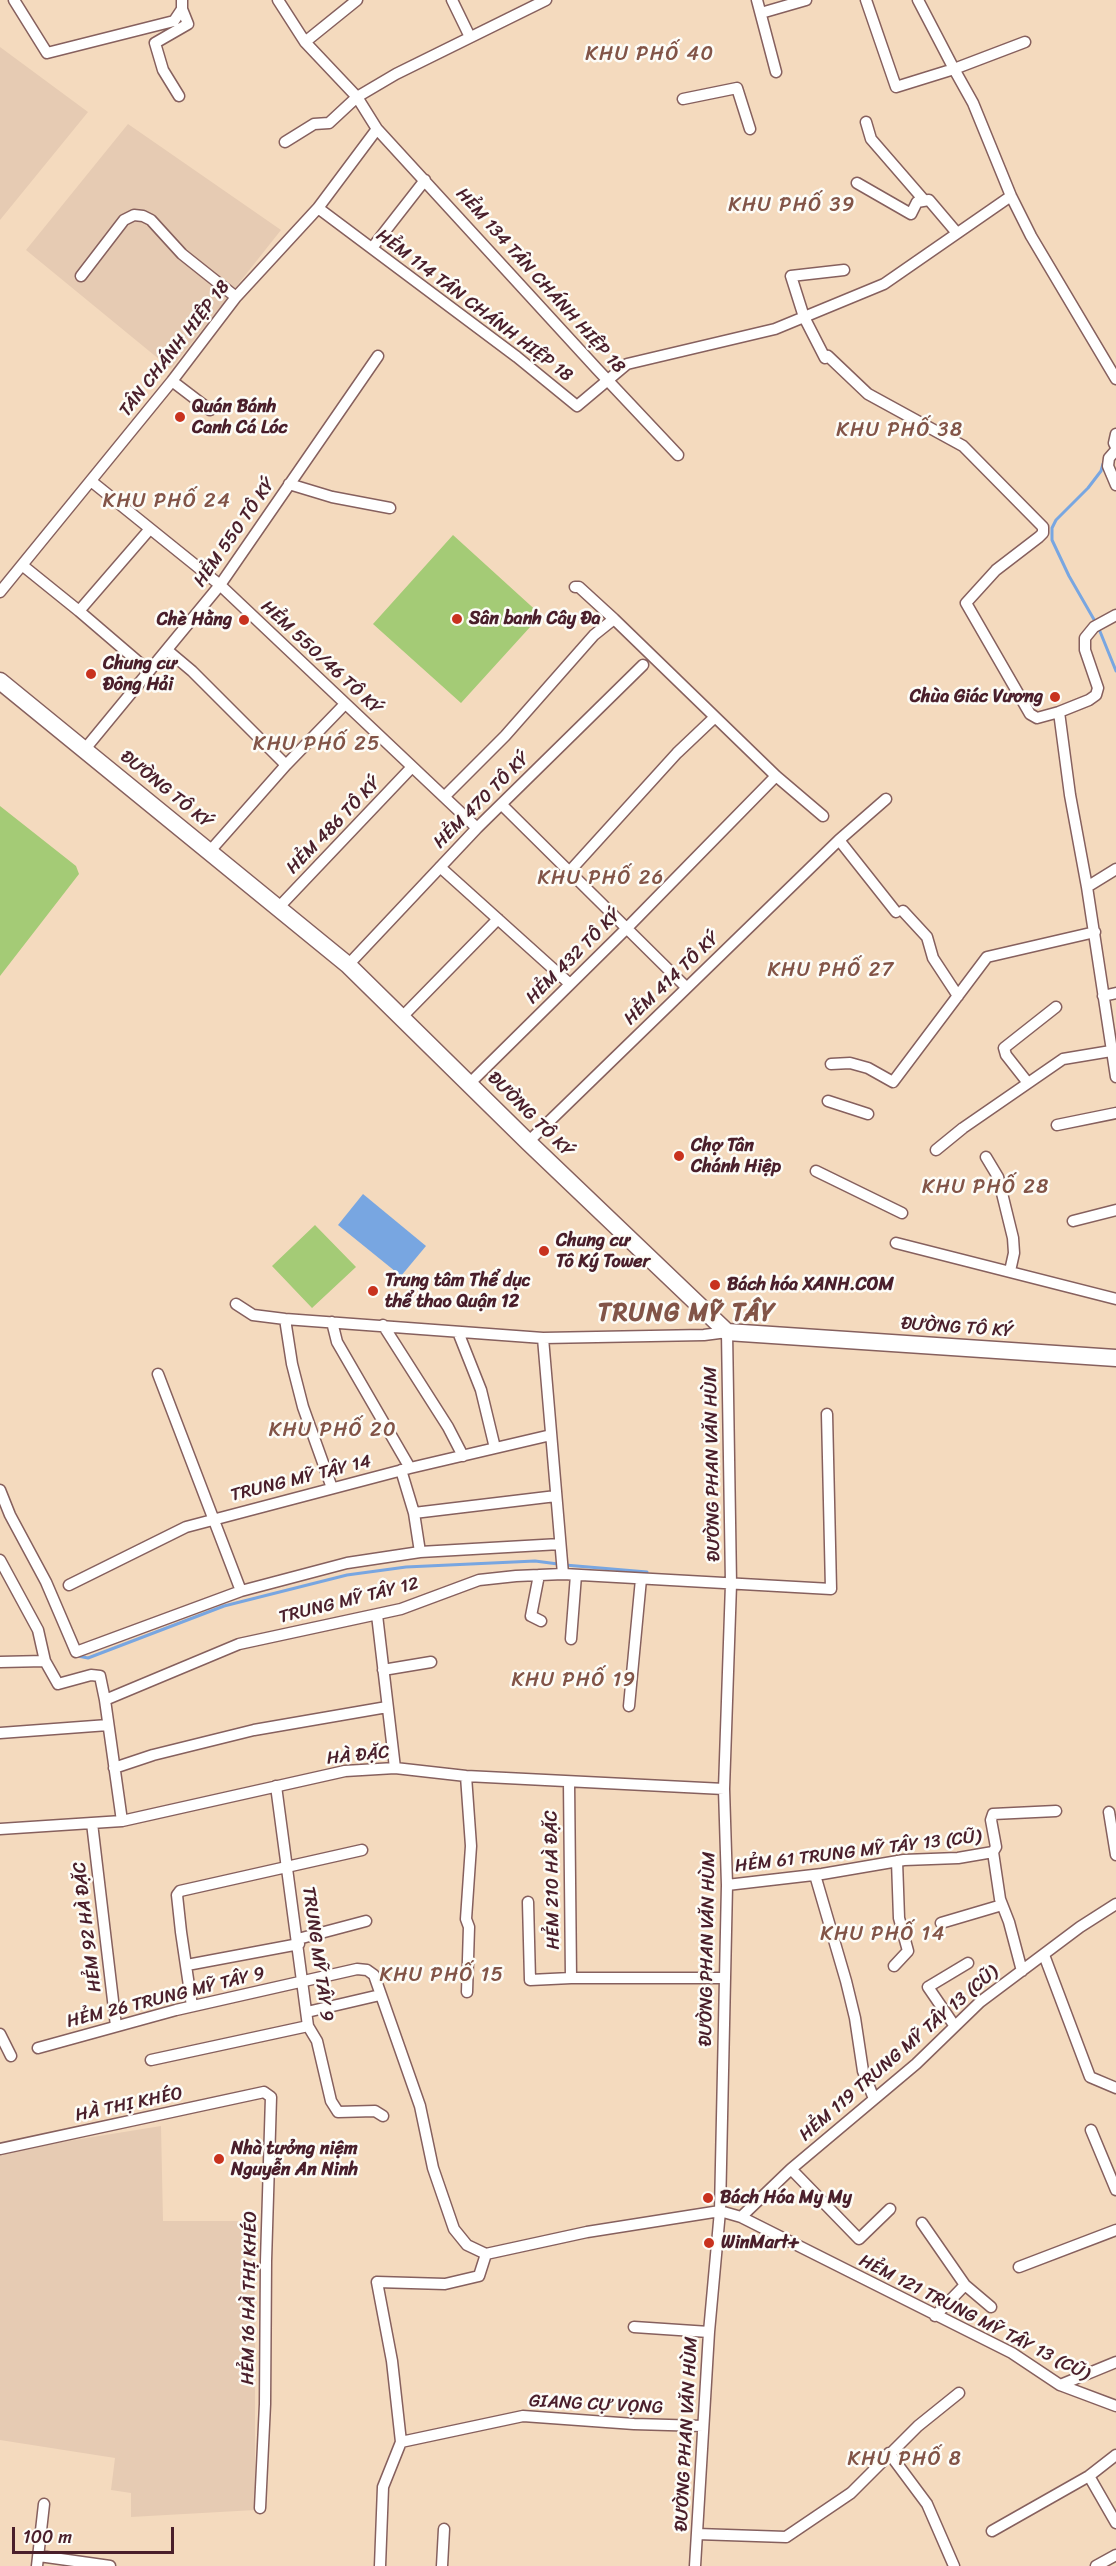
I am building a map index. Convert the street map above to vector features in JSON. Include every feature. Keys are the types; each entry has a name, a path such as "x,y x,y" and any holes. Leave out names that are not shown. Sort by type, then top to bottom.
{"main road":[{"name":"ĐƯỜNG TÔ KÝ","path":"0,683 85,749 348,965 528,1142 727,1332 1116,1358"}],"street":[{"name":"HẺM 134 TÂN CHÁNH HIỆP 18","path":"278,0 305,42 357,97 377,129 678,455"},
{"path":"305,42 357,0"},
{"path":"452,0 470,37"},
{"path":"285,142 314,124 329,123 357,97 396,74 546,0"},
{"path":"757,0 776,72"},
{"path":"761,13 806,0"},
{"path":"866,0 896,87 954,69 1025,42"},
{"path":"918,0 973,103 1011,196 1031,236 1116,379"},
{"path":"16,1 47,52 174,21 182,5"},
{"path":"179,96 163,70 155,43 188,24 182,5"},
{"path":"683,99 737,88 750,129"},
{"path":"866,122 874,143 923,199 931,201 957,233"},
{"name":"TÂN CHÁNH HIỆP 18","path":"0,592 172,381 236,297 318,208 377,129"},
{"path":"372,248 425,180"},
{"path":"857,183 911,214 914,204 923,199"},
{"path":"607,379 627,364 775,329 884,284 1011,196"},
{"name":"HẺM 114 TÂN CHÁNH HIỆP 18","path":"318,208 499,343 577,406 607,379"},
{"path":"81,276 124,220 134,215 143,216 151,220 182,254 236,297"},
{"path":"844,270 791,276 804,317 825,358 828,356 868,394 963,446 1043,528 1043,533 1039,537 996,570 966,603 1030,714 1037,718 1059,712 1096,695 1098,688 1084,644 1085,638 1099,624 1116,615"},
{"name":"HẺM 550 TÔ KÝ","path":"85,749 220,585 378,356"},
{"path":"172,381 210,410"},
{"path":"1115,442 1108,466 1116,485"},
{"name":"HẺM 550/46 TÔ KÝ","path":"91,481 220,585 477,828"},
{"path":"289,484 332,497 390,508"},
{"path":"79,612 149,530"},
{"path":"22,565 149,671"},
{"path":"574,587 579,587 614,619 776,776 823,816"},
{"path":"444,797 505,736 594,635 614,619"},
{"path":"166,650 192,671 286,765"},
{"name":"HẺM 470 TÔ KÝ","path":"348,965 477,828 643,665"},
{"path":"210,851 286,765 345,704"},
{"path":"1059,712 1070,795 1095,932 1116,1077"},
{"path":"569,872 676,753 715,717"},
{"name":"HẺM 486 TÔ KÝ","path":"279,907 412,767"},
{"name":"HẺM 432 TÔ KÝ","path":"470,1083 776,776"},
{"name":"HẺM 414 TÔ KÝ","path":"528,1142 839,840 886,799"},
{"path":"502,805 686,987"},
{"path":"839,840 900,911 927,937 933,958 957,996"},
{"path":"440,867 570,984"},
{"path":"1087,887 1116,869"},
{"path":"402,1017 498,919"},
{"path":"831,1064 850,1064 868,1068 893,1082 983,960 991,955 1095,932"},
{"path":"1103,996 1116,993"},
{"path":"1028,1083 1006,1055 1004,1048 1056,1007"},
{"path":"936,1150 963,1128 1063,1059 1111,1051"},
{"path":"828,1101 868,1114"},
{"path":"1057,1125 1116,1113"},
{"path":"986,1157 998,1177 1013,1238 1014,1253 1010,1271"},
{"path":"816,1171 902,1213"},
{"path":"1073,1221 1116,1210"},
{"path":"896,1242 1116,1299"},
{"path":"236,1304 253,1316 543,1338 704,1335 727,1332"},
{"path":"285,1319 292,1364 303,1407 332,1488"},
{"path":"332,1322 337,1342 405,1469 420,1552"},
{"path":"383,1325 463,1456"},
{"path":"458,1332 481,1390 495,1448"},
{"name":"ĐƯỜNG PHAN VĂN HÙM","path":"695,2566 709,2332 720,2211 727,1885 724,1790 731,1584 727,1332"},
{"path":"543,1338 562,1572"},
{"path":"159,1374 241,1591"},
{"name":"TRUNG MỸ TÂY 12","path":"105,1700 239,1644 377,1615 479,1580 562,1572 576,1575 831,1590 827,1414"},
{"name":"TRUNG MỸ TÂY 14","path":"69,1585 186,1527 405,1469 551,1435"},
{"path":"0,1490 5,1518 46,1582 76,1652 241,1591 347,1563 420,1552 560,1544"},
{"path":"414,1513 556,1496"},
{"path":"0,1560 38,1630 45,1661 58,1684 91,1675 100,1676 122,1821"},
{"path":"539,1575 531,1616 541,1622"},
{"path":"571,1639 576,1575"},
{"path":"629,1706 641,1579"},
{"path":"377,1615 395,1768"},
{"path":"0,1662 45,1661"},
{"path":"383,1670 432,1662"},
{"path":"114,1768 153,1755 254,1730 387,1707"},
{"path":"0,1733 108,1725"},
{"name":"HÀ ĐẶC","path":"0,1829 122,1821 345,1771 395,1768 466,1776 724,1790"},
{"path":"466,1776 471,1846 466,1919 469,1928 467,1992"},
{"name":"HẺM 210 HÀ ĐẶC","path":"528,1902 530,1980 571,1978 568,1782"},
{"name":"TRUNG MỸ TÂY 9","path":"276,1786 308,2026 317,2041 331,2100 338,2112 375,2111 383,2116"},
{"path":"1022,1971 1002,1905 993,1852 996,1847 991,1820 993,1814 1056,1811"},
{"path":"1109,1812 1116,1855"},
{"name":"HẺM 92 HÀ ĐẶC","path":"92,1823 116,2026"},
{"path":"192,2006 177,1895 180,1892 362,1850"},
{"name":"HẺM 61 TRUNG MỸ TÂY 13 (CŨ)","path":"727,1885 815,1875 897,1861 958,1858 993,1852"},
{"path":"894,1966 908,1951 899,1918 897,1861"},
{"path":"815,1875 832,1929 855,2018 863,2071 874,2099"},
{"name":"HẺM 119 TRUNG MỸ TÂY 13 (CŨ)","path":"741,2217 791,2169 916,2064 980,2002 1080,1927 1116,1904"},
{"path":"941,1923 1002,1905"},
{"path":"187,1965 298,1941 366,1921"},
{"path":"1044,1955 1090,2078 1116,2088"},
{"path":"954,2025 928,1987 968,1963"},
{"name":"HẺM 26 TRUNG MỸ TÂY 9","path":"38,2048 192,2006 357,1969 367,1970 374,1975 381,1995"},
{"path":"571,1978 724,1978"},
{"path":"307,2012 381,1995 420,2106 433,2168 454,2229 467,2245 486,2254 588,2232 720,2211"},
{"path":"151,2060 308,2026"},
{"path":"0,2034 12,2056"},
{"name":"HÀ THỊ KHÉO","path":"0,2149 264,2092"},
{"name":"HẺM 16 HÀ THỊ KHÉO","path":"260,2508 265,2404 266,2261 272,2106 271,2097 264,2092"},
{"path":"1091,2130 1116,2190"},
{"path":"791,2169 859,2239 890,2209"},
{"name":"HẺM 121 TRUNG MỸ TÂY 13 (CŨ)","path":"720,2211 741,2217 934,2316 1012,2352 1060,2385 1116,2406"},
{"path":"922,2223 965,2285 991,2307"},
{"path":"1019,2267 1116,2230"},
{"path":"380,2566 383,2487 401,2442 392,2361 377,2282 445,2284 479,2276 486,2254"},
{"path":"934,2316 965,2285"},
{"path":"634,2327 709,2332"},
{"path":"1060,2385 1116,2362"},
{"path":"697,2534 786,2536 851,2493 918,2426 959,2393"},
{"name":"GIANG CỰ VỌNG","path":"401,2442 523,2416 634,2424 704,2426"},
{"path":"889,2453 927,2504 954,2566"},
{"path":"992,2531 1089,2476 1116,2456"},
{"path":"1089,2476 1116,2523"},
{"path":"44,2504 38,2561 110,2566"},
{"path":"442,2566 444,2529"},
{"path":"1096,2566 1116,2555"}],"shaded area":[{"path":"0,47 88,112 0,220"},
{"path":"128,124 281,230 171,369 26,250"},
{"path":"161,2126 163,2221 255,2221 255,2510 131,2517 131,2493 111,2490 115,2458 0,2440 0,2152"}],"green space":[{"name":"Sân banh Cây Đa","path":"453,535 541,615 461,703 373,624"},
{"path":"0,806 76,866 79,874 0,976"},
{"path":"315,1225 356,1267 312,1308 272,1266"}],"water":[{"path":"363,1194 426,1246 401,1276 338,1225"}],"waterway":[{"path":"1096,623 1069,576 1052,540 1052,528 1056,520 1088,488 1101,471 1103,464"},
{"path":"1099,629 1116,671"},
{"path":"73,1655 88,1658 224,1606 347,1575 406,1567 535,1561 558,1564"},
{"path":"565,1565 647,1572"}],"place":[{"name":"Quán Bánh Canh Cá Lóc","path":"180,417"},
{"name":"Sân banh Cây Đa","path":"457,619"},
{"name":"Chè Hằng","path":"244,620"},
{"name":"Chung cư Đông Hải","path":"91,674"},
{"name":"Chùa Giác Vương","path":"1055,697"},
{"name":"Chợ Tân Chánh Hiệp","path":"679,1156"},
{"name":"Chung cư Tô Ký Tower","path":"544,1251"},
{"name":"Bách hóa XANH.COM","path":"715,1285"},
{"name":"Trung tâm Thể dục thể thao Quận 12","path":"373,1291"},
{"name":"Nhà tưởng niệm Nguyễn An Ninh","path":"219,2159"},
{"name":"Bách Hóa My My","path":"708,2198"},
{"name":"WinMart+","path":"709,2243"}],"district":[{"name":"KHU PHỐ 40","path":"650,55"},
{"name":"KHU PHỐ 39","path":"792,206"},
{"name":"KHU PHỐ 38","path":"900,431"},
{"name":"KHU PHỐ 24","path":"167,502"},
{"name":"KHU PHỐ 25","path":"317,745"},
{"name":"KHU PHỐ 26","path":"601,879"},
{"name":"KHU PHỐ 27","path":"831,971"},
{"name":"KHU PHỐ 28","path":"986,1188"},
{"name":"TRUNG MỸ TÂY","path":"687,1314"},
{"name":"KHU PHỐ 20","path":"333,1431"},
{"name":"KHU PHỐ 19","path":"574,1681"},
{"name":"KHU PHỐ 14","path":"883,1935"},
{"name":"KHU PHỐ 15","path":"442,1976"},
{"name":"KHU PHỐ 8","path":"905,2460"}]}
